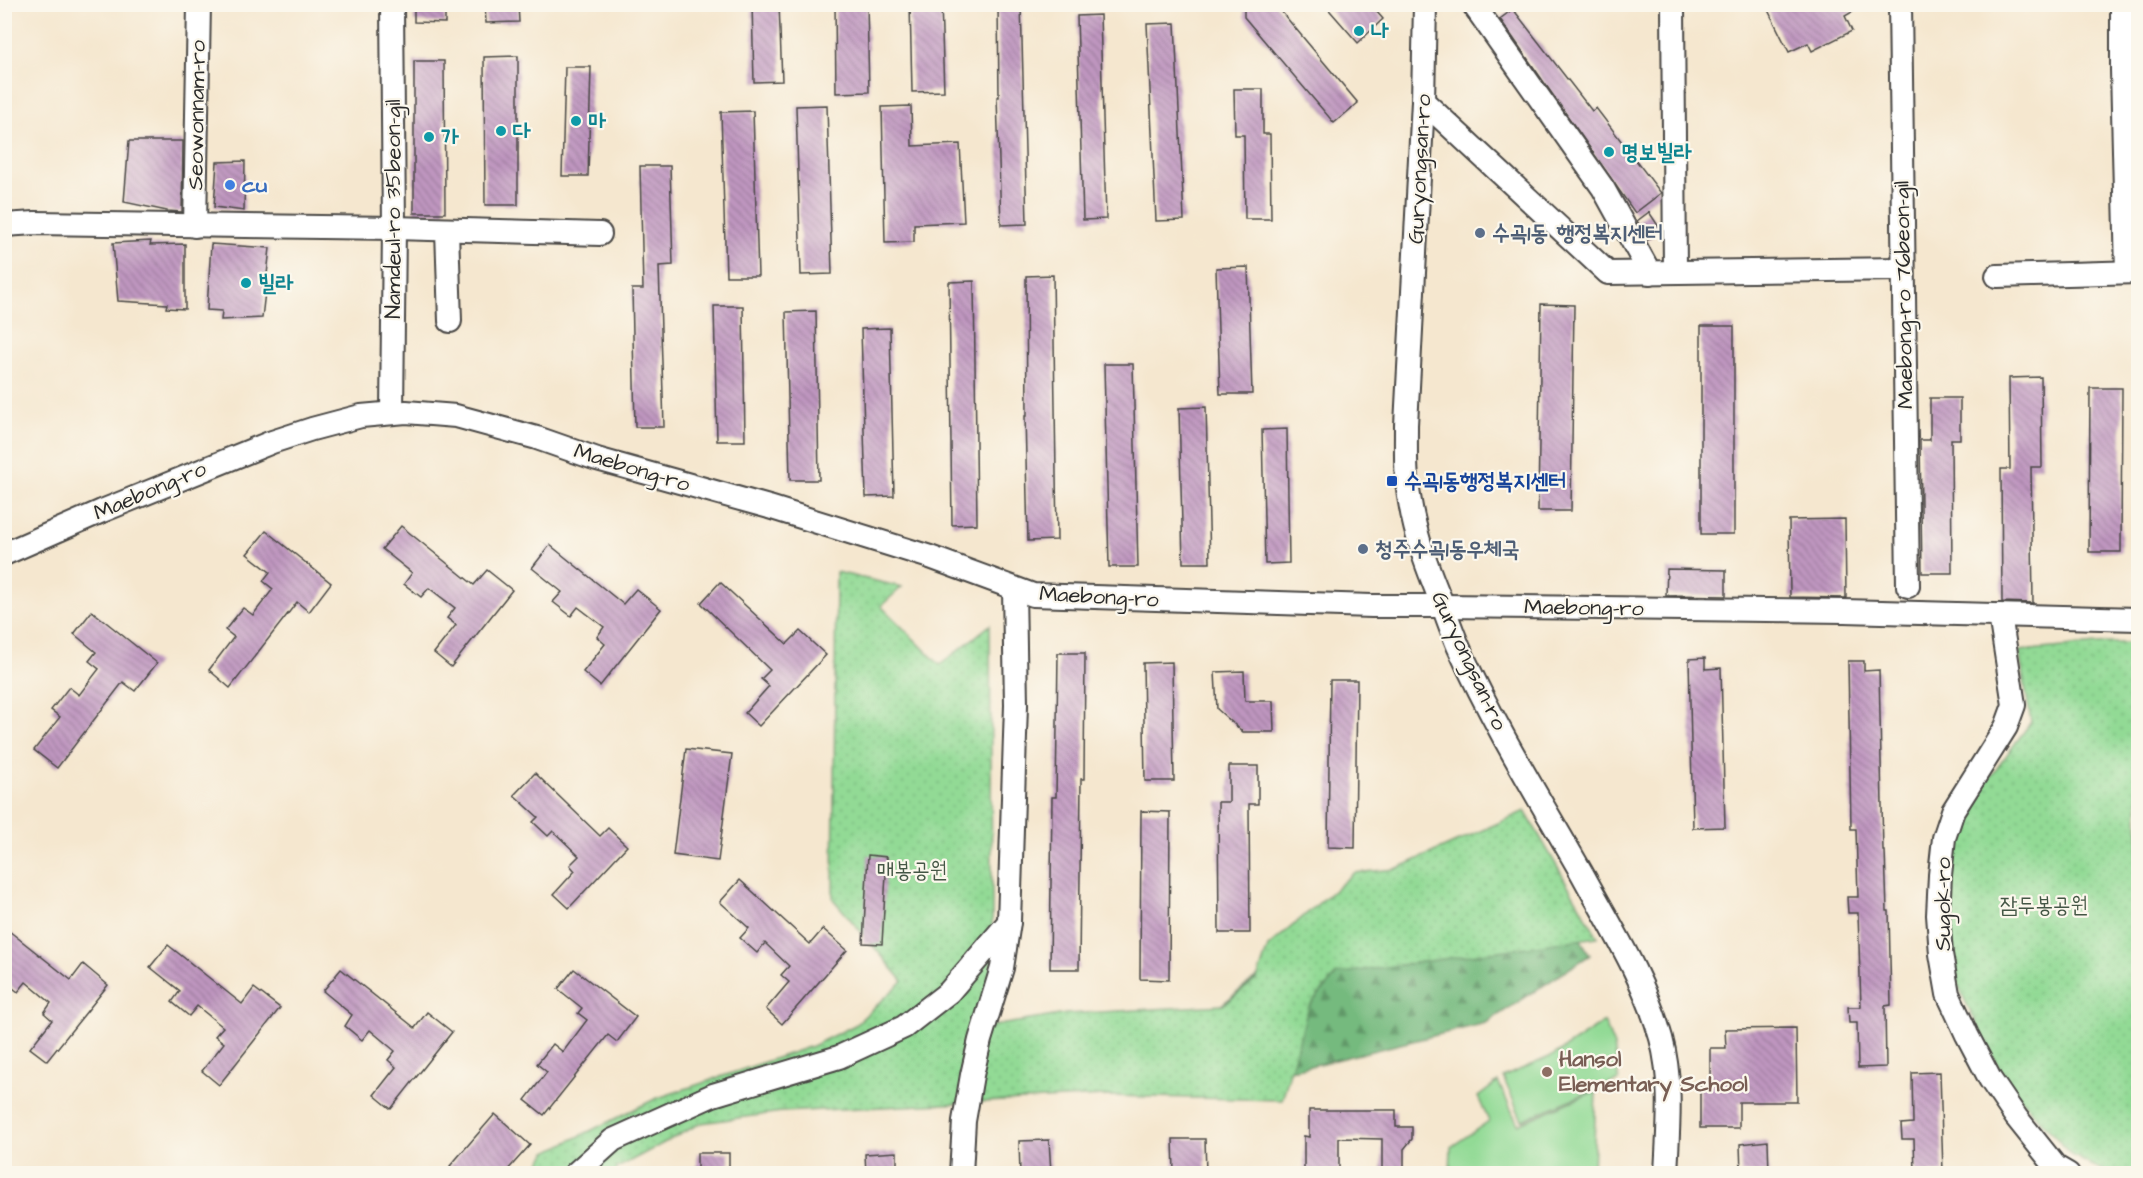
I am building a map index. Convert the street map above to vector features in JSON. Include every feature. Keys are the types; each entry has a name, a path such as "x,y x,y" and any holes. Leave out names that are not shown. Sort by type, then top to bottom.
{"street":[{"name":"Seowonnam-ro","path":"195,226 199,4"},
{"name":"Namdeul-ro 35beon-gil","path":"392,4 394,228 392,413"},
{"name":"Guryongsan-ro","path":"1425,4 1424,101 1406,425 1406,472 1416,532 1429,574 1458,647 1497,723 1621,943 1647,996 1661,1039 1667,1067 1669,1104 1666,1173"},
{"path":"1473,4 1603,188 1650,273"},
{"path":"1673,4 1675,271"},
{"name":"Maebong-ro 76beon-gil","path":"1900,4 1908,586"},
{"path":"1997,276 2133,272 2122,70 2122,4"},
{"path":"1424,101 1608,273 1903,269"},
{"path":"4,225 35,223 394,228 600,234"},
{"path":"447,230 450,321"},
{"name":"Maebong-ro","path":"4,554 272,442 361,416 406,412 456,416 537,438 597,459 769,507 930,557 1033,595 1372,606 2139,619"},
{"path":"961,1173 964,1121 972,1075 1002,968 1009,922 1015,717 1014,589"},
{"name":"Sugok-ro","path":"2000,615 2014,705 2006,727 1953,811 1944,838 1938,915 1941,954 1948,994 1966,1035 1990,1079 2016,1117 2059,1171"},
{"path":"575,1173 613,1140 643,1126 713,1095 839,1057 904,1027 949,992 1009,922"}],"green space":[{"name":"매봉공원","path":"836,572 902,587 881,606 940,665 990,625 993,1026 1066,1014 1223,1005 1257,979 1268,947 1354,873 1396,869 1525,811 1598,937 1337,974 1309,1006 1282,1100 1105,1096 782,1112 701,1123 617,1168 616,1173 532,1174 547,1152 655,1099 812,1046 855,1025 903,981 833,899"},
{"name":"잠두봉공원","path":"2109,643 2138,643 2138,1173 2107,1173 2073,1156 2006,1083 1958,986 1947,915 1955,837 1969,806 2031,722 2019,651"},
{"path":"1515,827 1590,955 1486,1023 1302,1068 1105,1096 1395,869"},
{"path":"1604,1022 1614,1046 1619,1080 1522,1120 1503,1077 1554,1055"},
{"path":"1498,1082 1518,1124 1596,1091 1593,1173 1450,1173 1451,1147 1489,1121 1478,1097"}],"building":[{"path":"414,4 445,4 445,23 414,22"},
{"path":"485,4 518,4 519,22 486,23"},
{"path":"752,4 779,4 782,81 754,82"},
{"path":"835,4 867,4 869,92 836,93"},
{"path":"910,4 941,4 944,91 912,92"},
{"path":"998,4 1021,4 1027,224 1001,225 997,97 999,97"},
{"path":"1244,4 1275,4 1358,103 1334,123 1244,17"},
{"name":"나","path":"1324,4 1370,4 1383,19 1358,43"},
{"path":"1765,4 1866,4 1845,16 1852,31 1812,51 1808,43 1789,52"},
{"name":"명보빌라","path":"1513,9 1592,111 1596,108 1661,193 1635,213 1500,19"},
{"path":"1100,15 1106,219 1083,220 1077,16"},
{"path":"1175,23 1184,220 1156,221 1147,24"},
{"name":"다","path":"518,56 518,205 485,205 484,57"},
{"name":"가","path":"414,61 444,61 445,213 414,213"},
{"name":"마","path":"565,67 591,67 588,176 562,176"},
{"path":"1234,89 1263,89 1263,134 1270,134 1271,219 1245,219 1244,135 1235,135"},
{"path":"827,105 832,274 801,275 796,106"},
{"path":"911,106 912,146 960,144 964,222 914,224 914,242 885,243 882,107"},
{"path":"753,111 758,276 726,276 721,112"},
{"path":"129,141 183,141 182,212 124,202"},
{"name":"cu","path":"245,161 244,211 214,207 217,162"},
{"path":"640,166 670,166 673,265 659,266 664,427 635,427 632,289 643,289"},
{"path":"1649,212 1661,230 1648,240 1637,221"},
{"path":"151,241 150,245 185,244 185,309 166,308 167,304 118,301 113,243"},
{"name":"빌라","path":"211,244 270,248 262,318 221,320 222,311 207,310"},
{"path":"1248,267 1252,394 1220,394 1216,268"},
{"path":"1053,275 1057,540 1028,541 1025,416 1027,416 1026,276"},
{"path":"974,281 977,524 952,525 949,282"},
{"path":"1541,304 1574,305 1571,511 1538,511"},
{"path":"714,306 743,306 745,441 717,441"},
{"path":"816,311 819,480 790,480 786,312"},
{"path":"1701,326 1734,326 1734,534 1701,534"},
{"path":"890,328 894,496 866,497 861,329"},
{"path":"1104,364 1133,364 1138,567 1109,567"},
{"path":"2041,377 2042,467 2031,467 2033,603 2002,602 2001,469 2010,469 2009,378"},
{"path":"2090,388 2122,388 2121,552 2089,552"},
{"path":"1930,398 1960,398 1960,439 1951,439 1952,573 1922,573 1920,440 1930,440"},
{"path":"1206,407 1210,563 1183,563 1179,408"},
{"path":"1287,429 1289,563 1265,564 1262,430"},
{"path":"1845,519 1846,598 1790,597 1789,520"},
{"path":"401,526 474,585 487,570 512,590 451,667 434,653 456,625 447,618 455,608 429,588 421,597 404,584 412,573 382,549"},
{"path":"266,531 331,583 309,612 297,602 230,688 209,670 234,637 225,630 243,608 253,615 273,589 263,581 270,572 247,554"},
{"path":"550,545 623,604 636,589 661,609 600,686 583,672 605,644 597,637 604,627 578,607 571,616 553,602 562,592 532,568"},
{"path":"1667,569 1726,570 1726,596 1666,595"},
{"path":"720,582 787,644 800,631 826,655 759,726 745,713 769,686 761,679 770,670 701,603"},
{"path":"92,611 157,663 135,691 123,682 57,768 34,750 60,717 51,710 69,687 79,695 99,669 89,661 96,652 74,634"},
{"path":"1058,653 1085,653 1079,969 1050,969 1052,797 1056,797"},
{"path":"1705,658 1705,669 1721,668 1725,827 1693,828 1689,659"},
{"path":"1848,661 1864,661 1864,671 1879,670 1883,851 1885,851 1887,911 1889,911 1891,1005 1885,1006 1886,1067 1858,1068 1857,1023 1849,1023 1848,1007 1861,1007 1858,913 1848,913 1847,897 1858,897 1856,829 1851,829"},
{"path":"1172,662 1174,781 1145,781 1143,663"},
{"path":"1244,671 1245,701 1273,701 1274,732 1243,732 1217,709 1215,672"},
{"path":"1330,680 1357,680 1355,848 1328,847"},
{"path":"686,749 732,754 718,861 673,855"},
{"path":"1229,766 1258,766 1258,804 1249,804 1250,933 1219,933 1218,802 1229,802"},
{"path":"535,773 600,836 608,828 627,846 569,908 554,894 575,871 570,865 579,856 553,831 548,836 533,822 538,817 514,795"},
{"path":"1141,811 1170,812 1169,980 1140,979"},
{"path":"868,855 887,857 882,944 863,943"},
{"path":"740,880 810,944 823,929 847,950 782,1024 766,1009 789,982 781,975 789,966 765,943 757,953 740,938 749,928 720,902"},
{"path":"4,927 71,980 83,964 108,985 47,1061 30,1048 52,1020 44,1013 51,1003 26,982 18,992 4,981"},
{"path":"168,945 242,1004 254,988 280,1008 219,1085 202,1071 224,1043 215,1036 223,1027 197,1006 189,1016 172,1002 180,991 150,967"},
{"path":"341,969 415,1028 427,1012 452,1032 391,1109 374,1095 396,1067 388,1060 395,1051 370,1030 362,1040 345,1026 352,1015 323,991"},
{"path":"574,969 636,1017 617,1042 608,1035 544,1115 525,1100 547,1072 537,1064 553,1044 563,1052 587,1020 578,1013 582,1008 558,989"},
{"path":"1796,1028 1797,1102 1739,1102 1739,1128 1700,1128 1700,1084 1710,1084 1710,1048 1726,1048 1725,1029"},
{"path":"1940,1072 1943,1173 1915,1173 1914,1139 1902,1139 1901,1124 1913,1123 1912,1073"},
{"path":"1309,1110 1396,1110 1396,1127 1412,1127 1412,1139 1404,1149 1404,1173 1382,1173 1382,1139 1339,1138 1339,1173 1304,1173 1304,1136 1309,1137"},
{"path":"495,1114 530,1145 505,1173 458,1173 450,1166"},
{"path":"1173,1139 1205,1139 1206,1173 1174,1173"},
{"path":"1049,1140 1051,1173 1020,1173 1019,1141"},
{"path":"1768,1141 1769,1173 1741,1173 1740,1144"},
{"path":"897,1152 897,1173 866,1173 865,1154"},
{"path":"697,1153 729,1153 729,1173 697,1173"}],"place":[{"name":"나","path":"1359,31"},
{"name":"마","path":"576,121"},
{"name":"다","path":"501,131"},
{"name":"가","path":"429,137"},
{"name":"명보빌라","path":"1609,152"},
{"name":"cu","path":"230,185"},
{"name":"수곡1동 행정복지센터","path":"1480,233"},
{"name":"빌라","path":"246,283"},
{"name":"수곡1동행정복지센터","path":"1392,481"},
{"name":"청주수곡1동우체국","path":"1363,549"},
{"name":"Hansol Elementary School","path":"1547,1072"}]}
